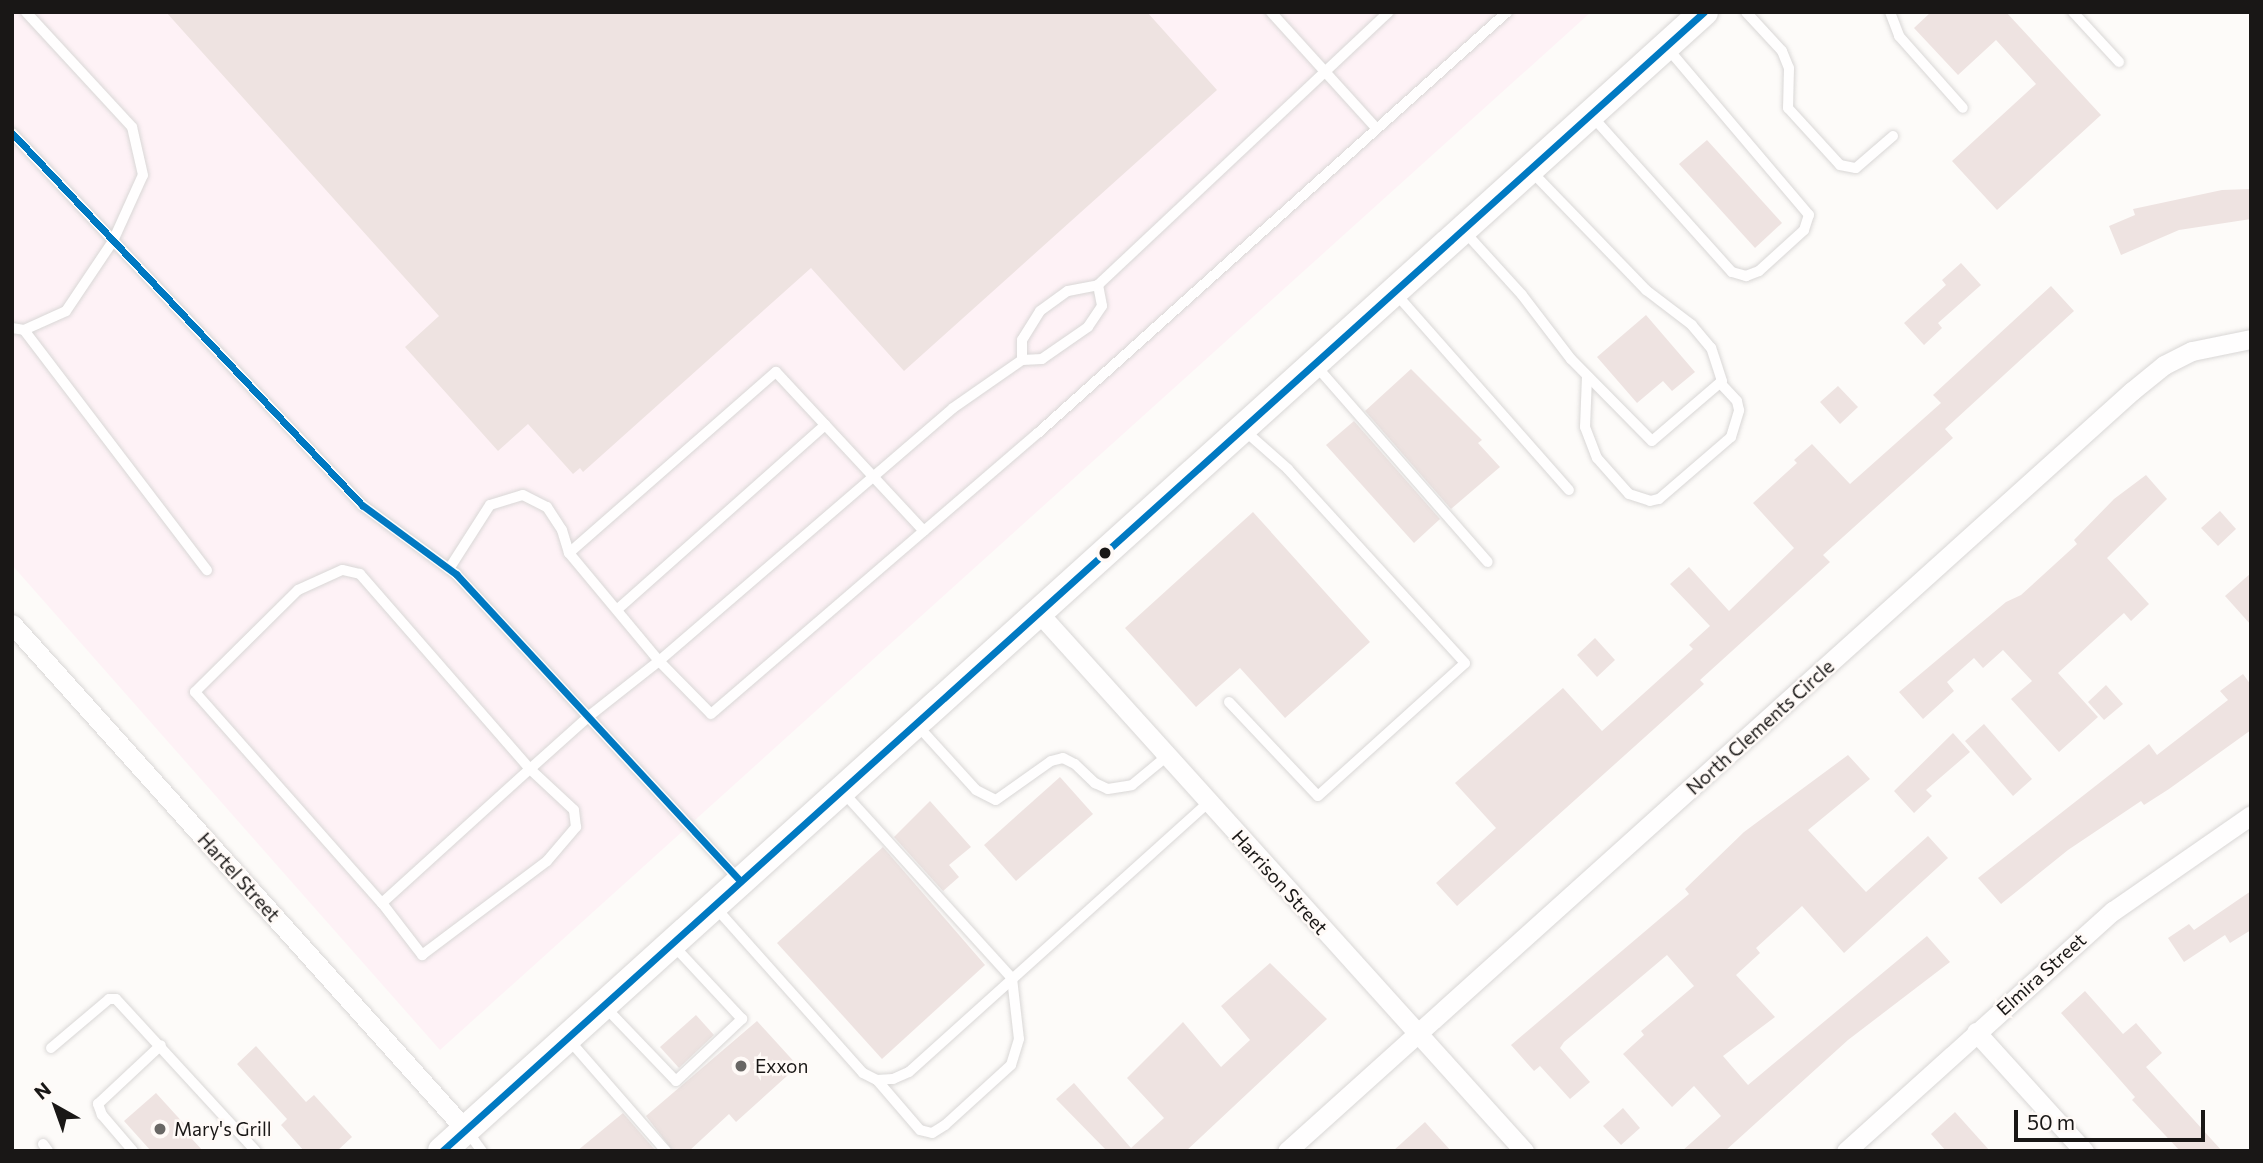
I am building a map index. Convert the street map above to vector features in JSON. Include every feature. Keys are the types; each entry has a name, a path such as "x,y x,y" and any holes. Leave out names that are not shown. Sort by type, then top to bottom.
{"main road":[{"path":"442,1151 473,1140 567,1038 1666,47 1698,14"}],"street":[{"name":"North Clements Circle","path":"1287,1151 1420,1035 2132,391 2164,365 2192,351 2251,339"},
{"name":"Harrison Street","path":"1038,612 1524,1151"},
{"name":"Hartel Street","path":"12,624 473,1140"},
{"name":"Elmira Street","path":"1846,1151 2113,911 2251,814"},
{"path":"1976,1032 2084,1151"}],"lane":[{"path":"12,328 24,330 66,311 113,241 143,175 132,127 26,12"},
{"path":"1272,12 1377,128"},
{"path":"1022,360 1022,340 1040,311 1068,291 1098,285 1325,68 1389,12"},
{"path":"449,569 490,505 523,495 547,507 562,530 569,553 619,608 659,661 711,714 924,531 1507,12"},
{"path":"1745,12 1782,51 1790,68 1788,108 1840,165 1856,168 1893,136"},
{"path":"1890,12 1899,37 1962,108"},
{"path":"2073,12 2119,62"},
{"path":"1590,115 1732,272 1746,276 1759,271 1804,230 1809,215 1666,47"},
{"path":"12,133 362,505 449,569 740,881"},
{"path":"1530,170 1646,290 1692,325 1712,348 1720,383 1737,401 1739,410 1731,438 1660,499 1650,501 1629,494 1597,458 1585,427 1587,376"},
{"path":"1463,230 1587,376 1653,441 1720,383"},
{"path":"382,903 588,717 659,661 954,408 1022,360 1042,359 1088,327 1102,306 1098,285"},
{"path":"1394,292 1569,490"},
{"path":"24,330 207,570"},
{"path":"1314,364 1488,562"},
{"path":"569,553 776,372 924,531"},
{"path":"619,608 825,425"},
{"path":"1229,702 1318,796 1465,663 1288,469 1242,428"},
{"path":"342,570 360,574 530,769 575,810 576,827 547,861 422,956 382,903 195,692 298,590 342,570"},
{"path":"915,723 976,790 996,800 1051,761 1063,758 1075,764 1095,783 1108,789 1132,785 1167,756"},
{"path":"713,905 863,1073 877,1080 920,1130 932,1133 945,1125 1011,1065 1019,1039 1012,978 841,790"},
{"path":"877,1080 893,1079 909,1072 1208,803"},
{"path":"604,1005 676,1081 742,1020 671,943"},
{"path":"51,1048 109,999 122,1002 256,1151"},
{"path":"567,1038 666,1151"},
{"path":"133,1151 102,1115 98,1104 161,1045"}],"shaded area":[{"path":"12,12 1591,12 440,1050 12,565"}],"building":[{"path":"166,12 1147,12 1217,90 904,371 811,268 583,472 580,468 573,474 528,424 498,451 405,347 439,316"},
{"path":"1931,12 2006,12 2101,115 1997,210 1952,161 2036,84 1996,40 1958,75 1914,28"},
{"path":"1707,140 1782,223 1755,248 1679,164"},
{"path":"2251,189 2251,219 2179,230 2121,255 2109,226 2135,215 2133,209 2222,190"},
{"path":"1961,263 1981,285 1938,323 1942,328 1924,345 1904,323 1946,285 1942,280"},
{"path":"2051,286 2074,311 1945,429 1953,438 1823,555 1830,562 1700,680 1704,684 1457,906 1436,883 1496,828 1455,783 1563,688 1602,731 1693,649 1689,645 1710,626 1670,584 1689,567 1729,611 1794,548 1753,503 1797,463 1794,460 1812,444 1850,484 1941,403 1933,395"},
{"path":"1646,315 1695,372 1672,391 1663,381 1637,403 1597,357"},
{"path":"1411,369 1482,440 1478,443 1500,467 1451,509 1365,411"},
{"path":"1838,386 1858,407 1840,424 1820,402"},
{"path":"1354,421 1440,519 1414,543 1326,445"},
{"path":"2146,475 2167,499 2107,558 2149,604 2131,621 2124,613 2058,673 2098,717 2059,752 2011,699 2032,681 2003,650 1983,668 1974,658 1947,682 1954,691 1923,719 1899,692 2006,602 2021,595 2077,544 2074,540 2114,499"},
{"path":"2220,511 2236,529 2218,546 2201,528"},
{"path":"1253,512 1370,642 1285,718 1240,668 1196,707 1125,628"},
{"path":"2251,573 2251,625 2225,596"},
{"path":"1595,638 1615,660 1597,677 1577,655"},
{"path":"2243,674 2251,685 2251,730 2169,789 2144,805 2141,801 2068,850 2001,904 1978,878 2149,744 2157,755 2228,700 2220,691"},
{"path":"2106,685 2123,704 2104,720 2088,702"},
{"path":"1984,724 2032,779 2013,796 1965,741"},
{"path":"1953,733 1970,752 1926,790 1932,796 1914,813 1894,791"},
{"path":"1848,755 1870,779 1808,830 1866,892 1928,836 1948,858 1844,953 1802,906 1756,948 1760,953 1736,975 1775,1017 1723,1056 1748,1085 1927,936 1950,962 1848,1040 1725,1151 1682,1151 1721,1116 1694,1086 1672,1107 1623,1054 1644,1035 1641,1031 1694,986 1667,955 1560,1048 1590,1082 1570,1099 1540,1066 1534,1071 1511,1045 1689,894 1685,889 1744,832"},
{"path":"1060,777 1093,814 1016,881 984,845"},
{"path":"930,801 971,847 949,865 959,877 943,891 894,837"},
{"path":"883,847 985,965 882,1059 777,943"},
{"path":"2251,891 2251,930 2230,943 2225,935 2184,962 2168,938 2189,924 2194,930"},
{"path":"1270,963 1327,1019 1186,1151 1107,1151 1056,1099 1074,1083 1131,1148 1164,1118 1127,1078 1183,1022 1221,1067 1250,1040 1221,1006"},
{"path":"2085,991 2123,1034 2136,1023 2162,1053 2146,1067 2222,1151 2180,1151 2132,1100 2135,1097 2061,1013"},
{"path":"696,1015 714,1035 679,1068 660,1047"},
{"path":"757,1021 798,1066 736,1122 729,1114 689,1151 673,1151 646,1116"},
{"path":"256,1046 306,1102 314,1095 352,1137 337,1151 304,1151 281,1125 287,1119 237,1064"},
{"name":"Mary's Grill","path":"156,1093 196,1137 192,1139 203,1151 151,1151 124,1121"},
{"path":"1623,1108 1640,1128 1621,1145 1603,1126"},
{"path":"1955,1112 1990,1151 1946,1151 1931,1134"},
{"path":"623,1113 656,1151 577,1151"},
{"path":"1425,1122 1451,1151 1393,1151"}],"transit line":[{"path":"442,1151 1704,12"},
{"path":"12,133 362,505 456,574 740,881"}],"place":[{"name":"Exxon","path":"741,1066"},
{"name":"Mary's Grill","path":"160,1129"}]}
